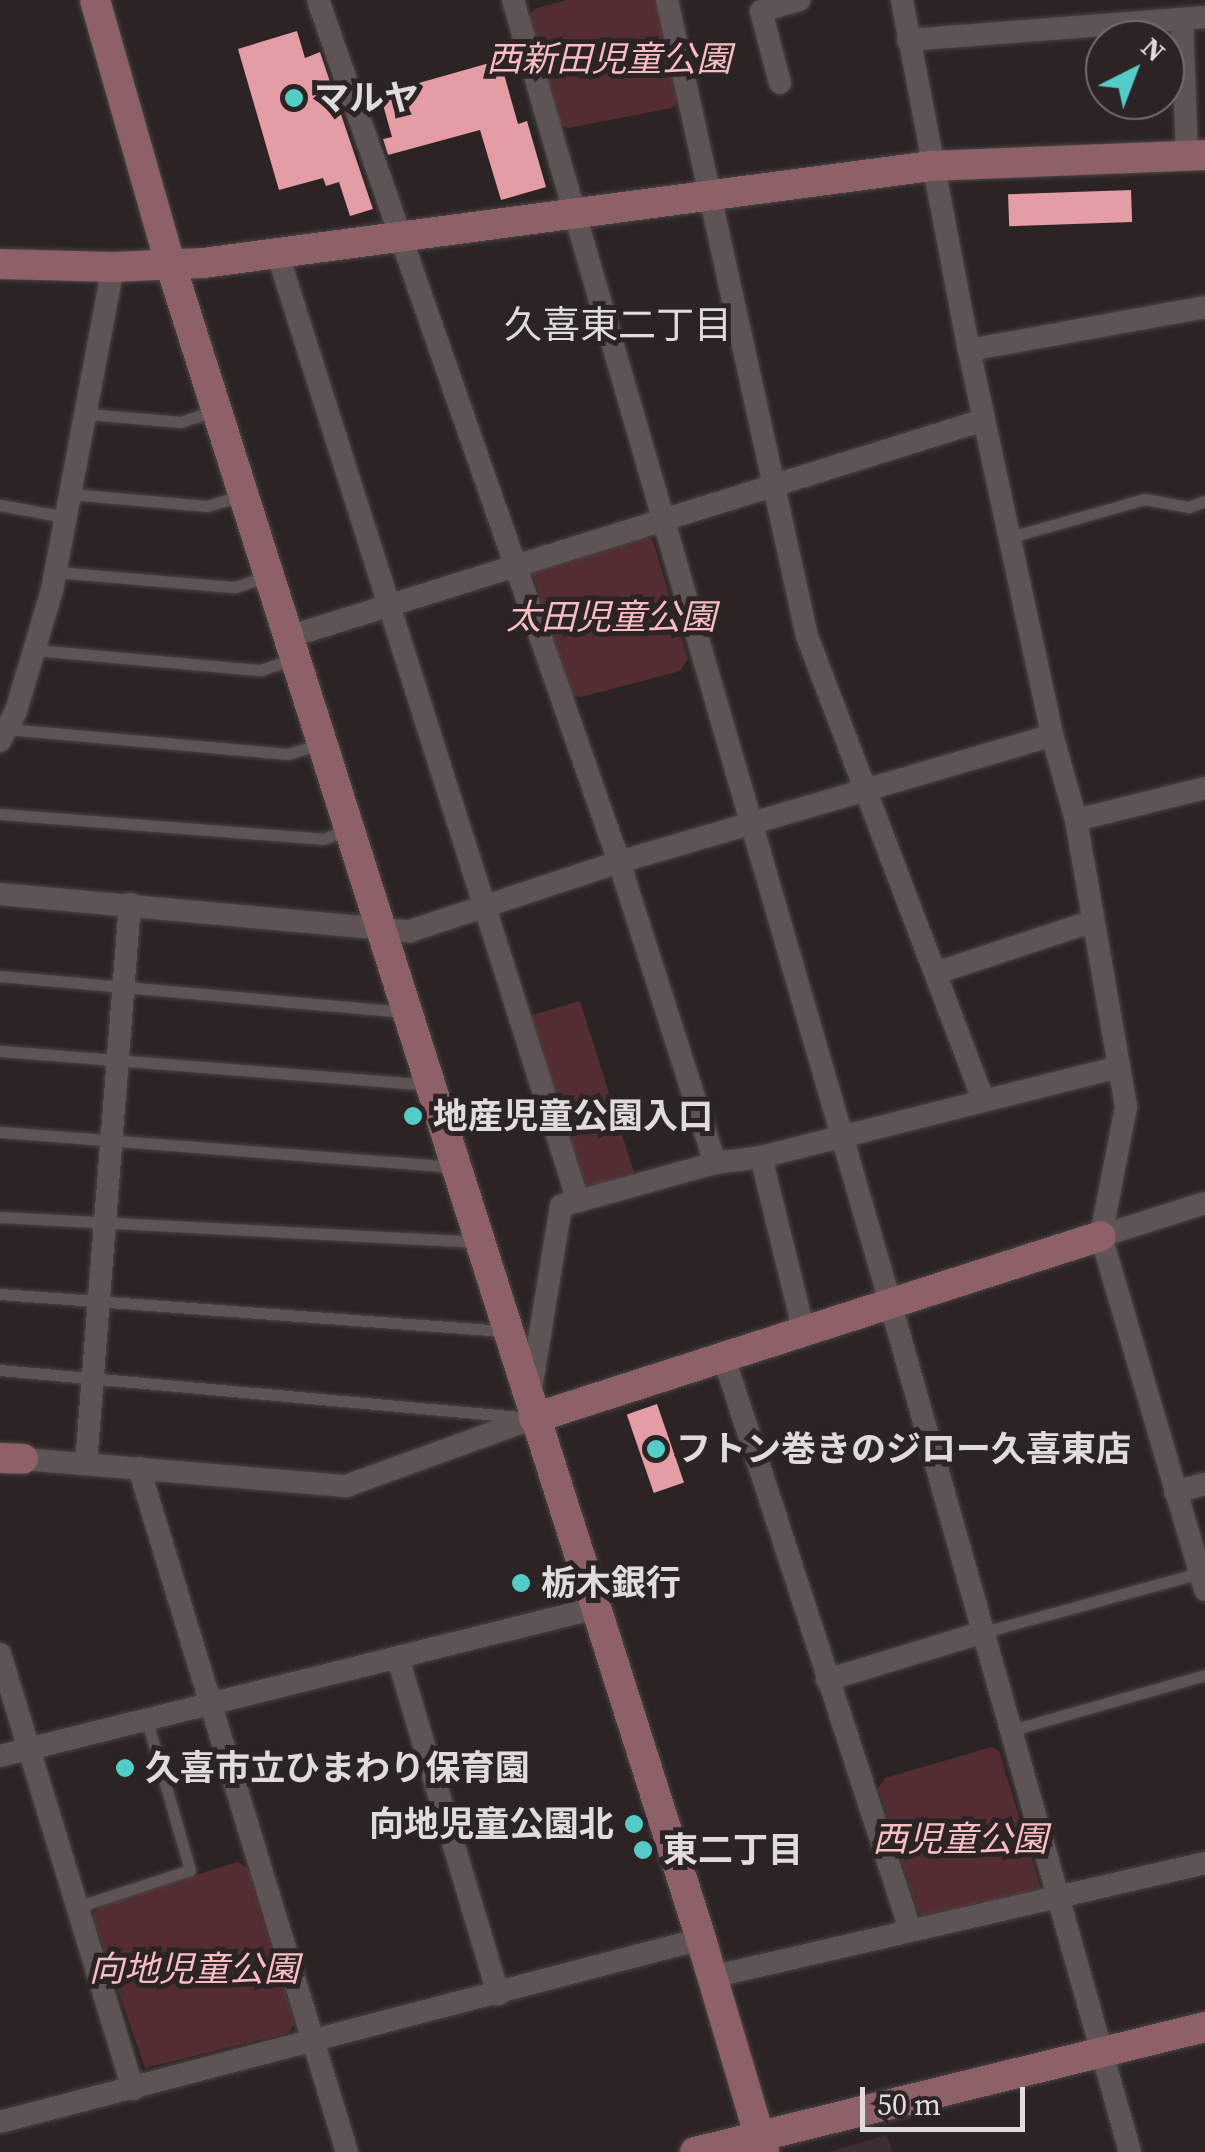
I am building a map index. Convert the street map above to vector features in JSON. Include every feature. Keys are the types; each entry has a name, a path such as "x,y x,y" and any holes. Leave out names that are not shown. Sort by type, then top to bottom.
{"street":[{"path":"95,0 171,266 701,1939 761,2144"},
{"path":"318,0 619,862 715,1163"},
{"path":"513,0 891,1305 1130,2152"},
{"path":"666,0 807,636 869,790 983,1100"},
{"path":"780,83 761,11 800,0"},
{"path":"902,0 968,350 1052,735 1076,820 1126,1108 1101,1236 1202,1581"},
{"path":"0,264 171,266 931,166 1196,156 1194,18 1165,20"},
{"path":"908,40 1085,26"},
{"path":"277,252 578,1202"},
{"path":"4,735 35,650 54,572 113,268"},
{"path":"968,350 1205,307"},
{"path":"291,648 389,602 984,420"},
{"path":"0,894 410,932 619,862 1052,735"},
{"path":"1076,820 1205,788"},
{"path":"86,1464 130,904"},
{"path":"936,973 1093,921"},
{"path":"531,1410 561,1206 715,1163 761,1157 1119,1066"},
{"path":"761,1157 804,1332"},
{"path":"11,1459 346,1486 531,1410 724,1358 1205,1203"},
{"path":"724,1358 910,1929"},
{"path":"140,1468 347,2152"},
{"path":"1175,1492 1205,1484"},
{"path":"0,1756 596,1608"},
{"path":"827,1680 984,1632"},
{"path":"0,1654 132,2089"},
{"path":"398,1658 498,1994"},
{"path":"711,1978 1205,1863"},
{"path":"0,2122 701,1939"},
{"path":"696,2152 761,2144 1205,2028"}],"lane":[{"path":"86,414 181,422 216,410"},
{"path":"70,494 207,506 243,495"},
{"path":"1011,536 1144,499 1189,506 1205,502"},
{"path":"0,505 65,517"},
{"path":"54,572 235,587 268,576"},
{"path":"35,650 260,670 291,648"},
{"path":"4,735 288,754 322,744"},
{"path":"0,814 323,839 348,830"},
{"path":"0,976 406,1012"},
{"path":"0,1051 429,1084"},
{"path":"0,1132 455,1167"},
{"path":"0,1216 478,1242"},
{"path":"0,1294 506,1332"},
{"path":"0,1370 531,1410"},
{"path":"984,1632 1202,1581"},
{"path":"1012,1730 1205,1675"},
{"path":"76,1907 190,1870 147,1721"}],"shaded area":[{"path":"887,2135 892,2152 828,2152"}],"green space":[{"name":"西新田児童公園","path":"566,0 655,0 680,100 672,108 568,128 560,124 528,17 535,9"},
{"name":"太田児童公園","path":"645,535 653,541 688,659 680,671 581,697 571,695 533,574 540,566"},
{"path":"580,1001 636,1179 587,1190 579,1180 529,1016"},
{"name":"西児童公園","path":"992,1747 999,1751 1041,1889 1036,1895 925,1918 917,1911 878,1788 885,1778"},
{"name":"向地児童公園","path":"238,1862 248,1869 295,2023 288,2033 145,2068 92,1916 100,1904"}],"building":[{"name":"マルヤ","path":"297,31 305,58 320,52 373,209 350,216 339,182 326,186 323,178 279,190 238,49"},
{"path":"500,60 518,124 527,121 546,187 501,200 480,130 388,155 383,139 392,137 380,94"},
{"path":"1131,190 1132,222 1009,226 1008,194"},
{"name":"フトン巻きのジロー久喜東店","path":"657,1404 684,1482 654,1493 627,1414"}],"place":[{"name":"マルヤ","path":"294,98"},
{"name":"地産児童公園入口","path":"413,1116"},
{"name":"フトン巻きのジロー久喜東店","path":"656,1449"},
{"name":"栃木銀行","path":"521,1583"},
{"name":"久喜市立ひまわり保育園","path":"125,1768"},
{"name":"向地児童公園北","path":"634,1824"},
{"name":"東二丁目","path":"643,1850"}],"district":[{"name":"久喜東二丁目","path":"618,326"}]}
